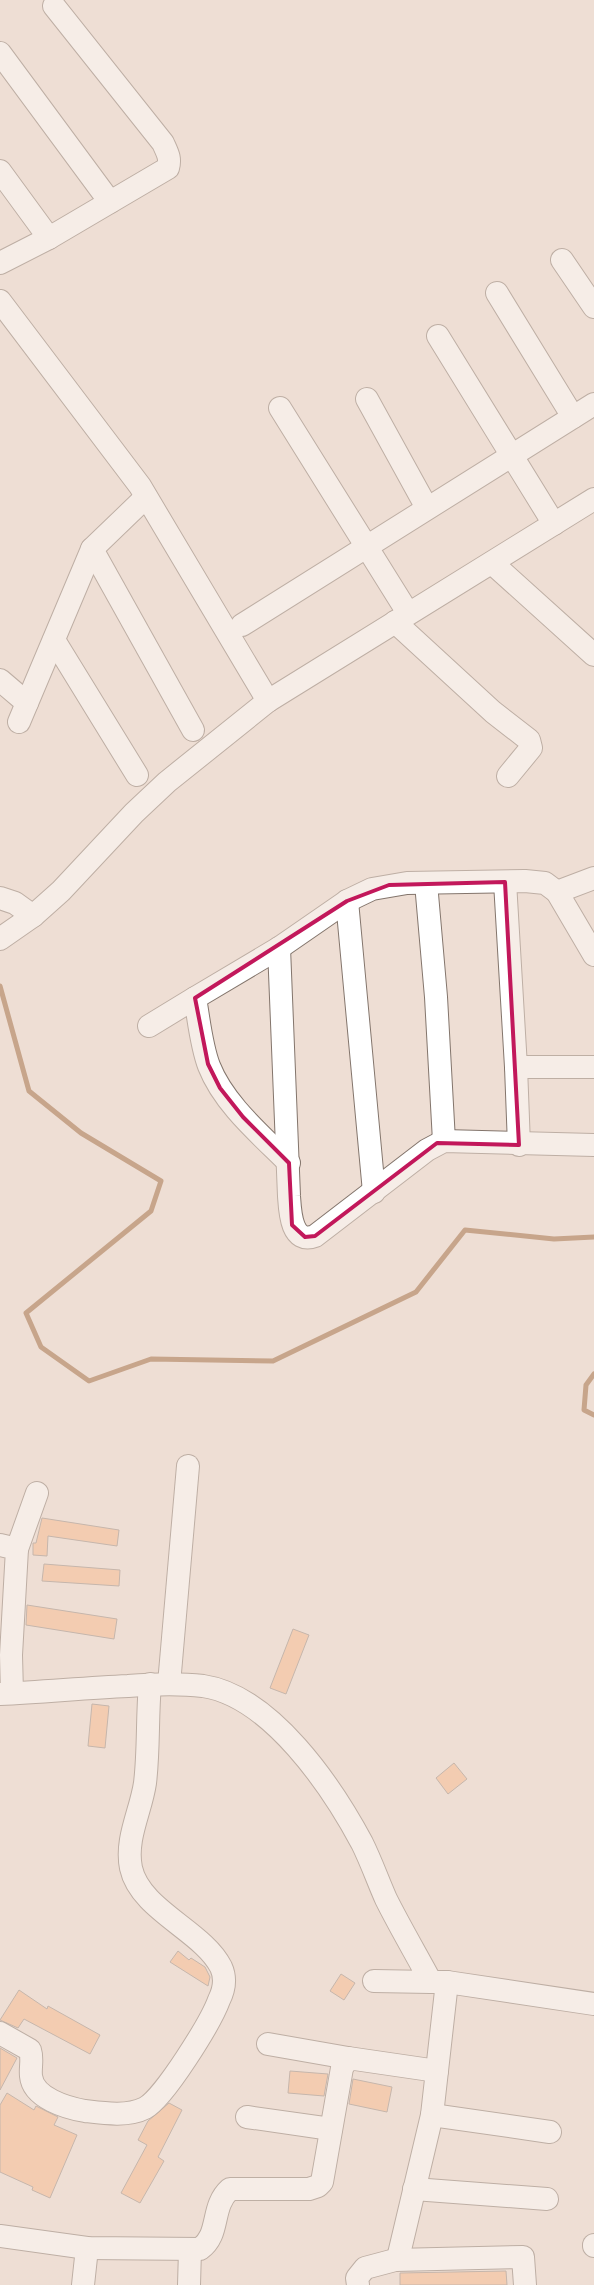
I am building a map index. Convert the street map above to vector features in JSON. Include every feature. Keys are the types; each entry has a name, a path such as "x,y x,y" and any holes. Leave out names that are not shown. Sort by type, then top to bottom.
{"street":[{"path":"0,263 49,238 168,168 169,156 163,143 54,6"},
{"path":"0,53 110,202"},
{"path":"0,172 49,238"},
{"path":"562,260 594,307"},
{"path":"497,293 572,417"},
{"path":"0,301 146,497 268,701"},
{"path":"438,336 554,524"},
{"path":"367,399 428,508"},
{"path":"242,624 367,547 511,454 594,404"},
{"path":"280,408 367,547 402,618 494,712 529,740 531,748 508,776"},
{"path":"0,680 23,712 92,549 146,497"},
{"path":"0,939 33,916 61,891 134,813 167,782 268,701 554,524 592,505"},
{"path":"92,549 193,730"},
{"path":"492,564 594,655"},
{"path":"54,640 137,775"},
{"path":"557,892 594,878"},
{"path":"505,882 519,1144"},
{"path":"149,1026 279,948 347,901 372,889 389,885 426,883 545,883 557,892 594,955"},
{"path":"426,883 444,1141"},
{"path":"0,898 15,903 33,916"},
{"path":"347,901 374,1192"},
{"path":"279,948 292,1225 300,1234 306,1237 315,1236 427,1150 444,1141 594,1145"},
{"path":"195,998 205,1051 213,1075 220,1088 243,1116 289,1163"},
{"path":"516,1068 594,1067"},
{"path":"0,2033 30,2050 32,2084 42,2094 83,2110 111,2113 133,2112 146,2108 164,2088 204,2031 220,2000 224,1980 220,1966 197,1941 140,1890 131,1868 129,1854 145,1784 188,1466"},
{"path":"37,1493 9,1547 12,1626 6,1693 159,1684 205,1686 225,1691 256,1709 304,1757 326,1784 346,1814 363,1846 386,1899 439,1982 437,2071 432,2115 399,2254 395,2260"},
{"path":"374,1981 439,1982 594,2004"},
{"path":"268,2044 437,2071"},
{"path":"0,2236 87,2248 200,2249 208,2243 222,2196 230,2190 310,2189 322,2182 342,2068 348,2058"},
{"path":"432,2115 550,2132"},
{"path":"247,2117 331,2129"},
{"path":"414,2189 547,2199"},
{"path":"83,2285 87,2248"},
{"path":"189,2285 190,2250"},
{"path":"358,2285 358,2278 365,2268 395,2260 523,2257 525,2285"}],"highlighted area":[{"path":"505,882 519,1145 437,1143 315,1236 305,1237 292,1225 289,1163 243,1117 220,1088 208,1064 195,998 347,901 389,885"}],"building":[{"path":"42,1518 119,1530 117,1546 48,1536 47,1556 33,1555 33,1543 36,1543"},
{"path":"44,1564 120,1570 119,1586 42,1581"},
{"path":"27,1605 117,1619 114,1639 26,1625"},
{"path":"293,1629 309,1635 286,1694 270,1688"},
{"path":"92,1704 109,1706 105,1748 88,1746"},
{"path":"454,1763 467,1779 448,1794 436,1778"},
{"path":"178,1951 189,1960 191,1958 205,1967 210,1977 208,1986 170,1962"},
{"path":"341,1974 355,1983 344,2000 330,1991"},
{"path":"19,1990 47,2009 48,2006 100,2035 90,2054 24,2019 18,2028 0,2020"},
{"path":"0,2048 17,2058 0,2090"},
{"path":"290,2071 328,2074 324,2096 288,2093"},
{"path":"353,2079 392,2087 387,2112 349,2104"},
{"path":"7,2093 34,2110 36,2106 58,2117 54,2125 77,2135 50,2198 32,2190 33,2187 0,2172 0,2105"},
{"path":"169,2103 182,2110 158,2157 164,2161 140,2203 121,2193 147,2145 138,2140 148,2121"},
{"path":"506,2271 507,2285 400,2285 400,2273"}],"waterway":[{"path":"0,986 29,1091 81,1133 161,1181 151,1211 26,1313 41,1347 89,1381 151,1359 273,1361 416,1292 465,1230 554,1239 594,1237"},
{"path":"594,1374 586,1385 584,1410 594,1415"}]}
